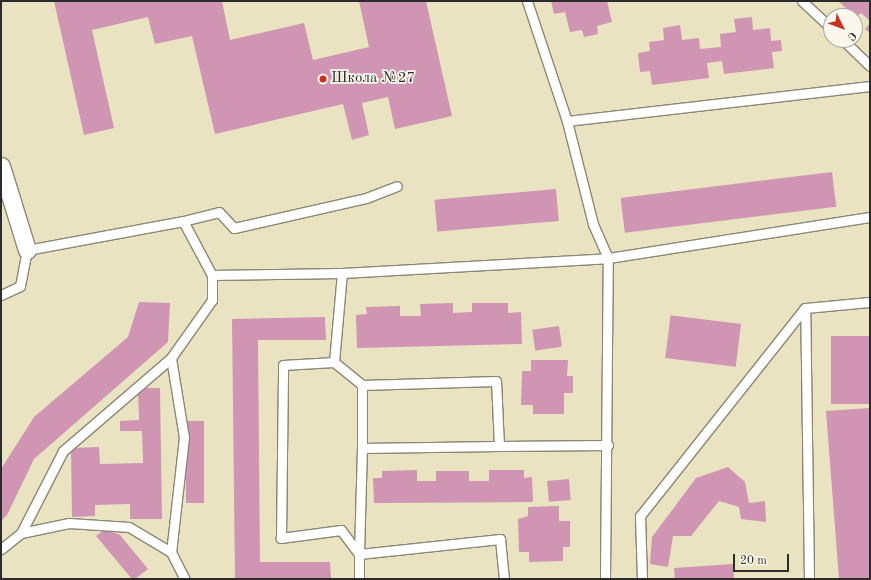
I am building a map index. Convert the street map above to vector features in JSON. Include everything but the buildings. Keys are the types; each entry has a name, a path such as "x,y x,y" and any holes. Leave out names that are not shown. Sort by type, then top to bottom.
{"street":[{"path":"1,166 27,250"}],"lane":[{"path":"527,1 567,121 593,224 608,258 608,444 605,579"},
{"path":"802,1 823,21"},
{"path":"851,48 870,66"},
{"path":"567,121 870,86"},
{"path":"1,295 20,286 27,250 183,221 219,212 234,228 366,198 397,186"},
{"path":"212,275 342,273 608,258 870,217"},
{"path":"1,549 21,533 63,451 171,358 212,300 212,275 183,221"},
{"path":"334,362 342,273"},
{"path":"642,579 640,516 805,308 870,302"},
{"path":"805,308 809,579"},
{"path":"171,358 184,437 171,552"},
{"path":"359,554 341,530 281,538 282,365 334,362 362,385 496,381 499,446"},
{"path":"359,579 362,385"},
{"path":"362,448 608,444"},
{"path":"21,533 69,523 129,527 171,552 185,579"},
{"path":"359,554 500,539 504,579"}],"place":[{"name":"Школа №27","path":"323,79"}]}
